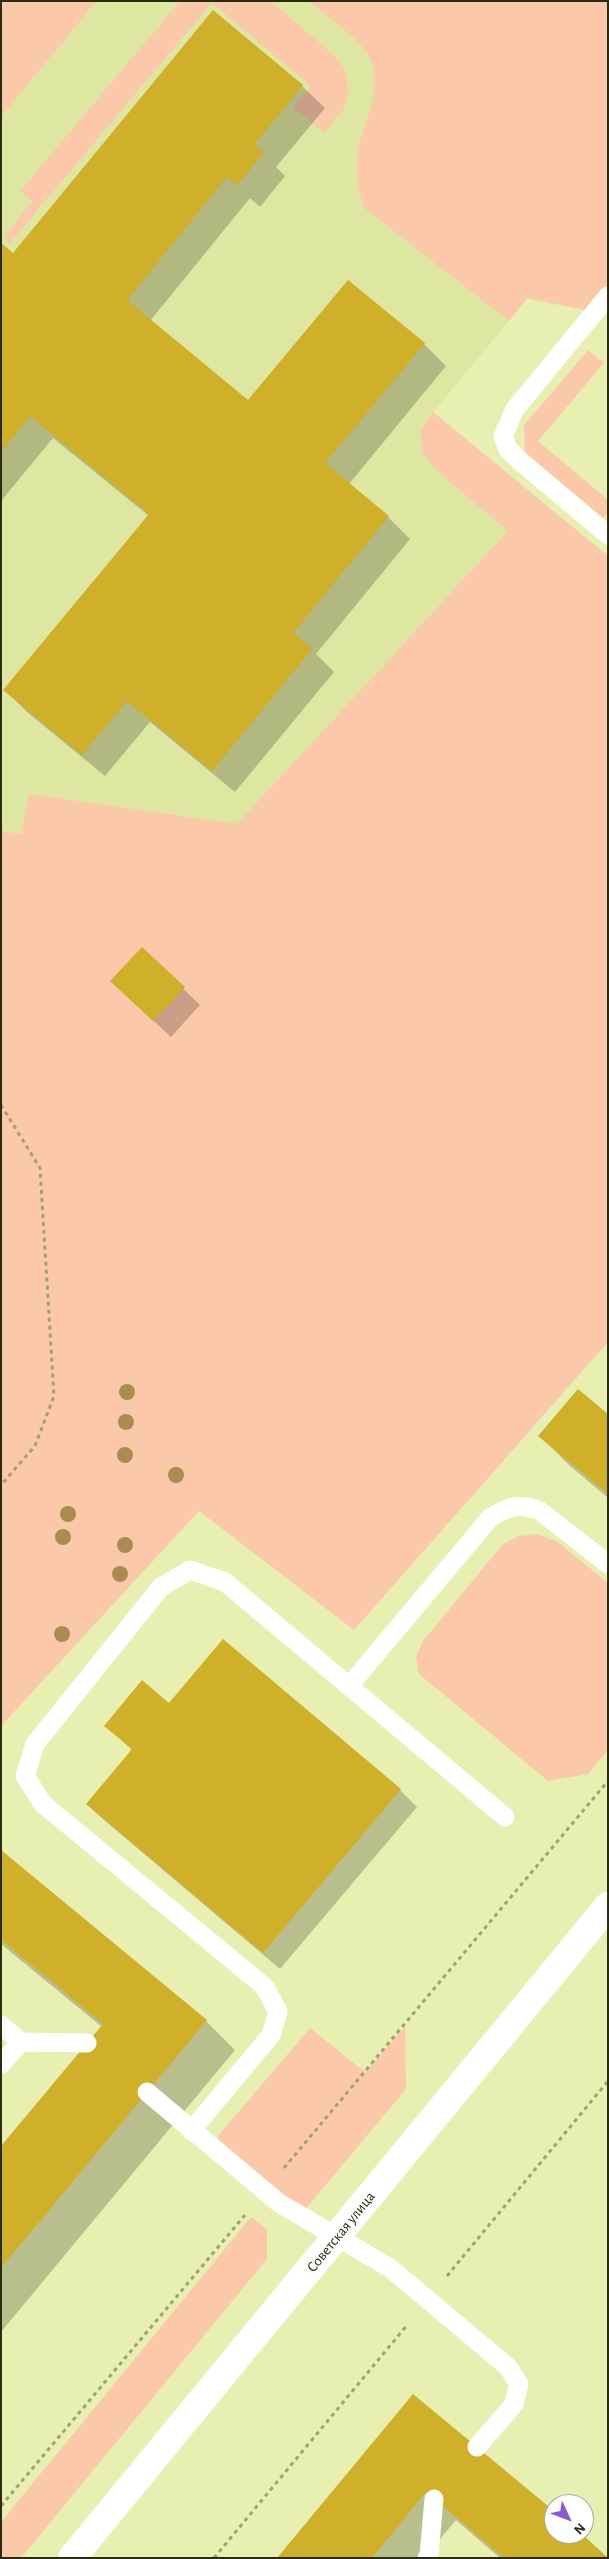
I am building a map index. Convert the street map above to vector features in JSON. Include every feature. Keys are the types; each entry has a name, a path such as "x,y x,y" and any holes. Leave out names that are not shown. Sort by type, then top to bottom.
{"street":[{"name":"Советская улица","path":"72,2558 608,1906"}],"lane":[{"path":"608,296 514,409 503,436 508,449 520,461 608,535"},
{"path":"349,1686 490,1518 505,1509 528,1505 540,1511 605,1556"},
{"path":"191,2131 271,2035 278,2012 265,1987 43,1804 25,1776 35,1744 161,1587 190,1570 225,1582 505,1817"},
{"path":"1,2025 21,2042 87,2043"},
{"path":"1,2064 21,2042"},
{"path":"147,2092 191,2131 279,2203 390,2268 508,2367 520,2384 514,2404 478,2447"},
{"path":"430,2557 434,2499"}],"path":[{"path":"1,1105 40,1168 54,1396 35,1446 1,1485"},
{"path":"1,2506 608,1781"}],"shaded area":[{"path":"1,1 97,1 1,117"},
{"path":"97,1 608,1 591,311 527,299 433,412 608,556 1,1002 1,117"},
{"path":"180,1 271,1 336,57 346,71 348,92 344,109 324,133 293,107 311,86 212,3 10,243 4,237 32,201 20,191"},
{"path":"309,1 608,1 608,290 591,311 527,298 509,321 364,208 358,180 357,158 375,87 371,62 364,49 352,36"},
{"path":"588,350 604,363 538,441 608,500 608,513 603,518 525,452 524,425"},
{"path":"433,412 608,556 608,1342 354,1630 199,1511 1,1726 1,831 21,834 29,794 237,824 508,531 437,471 423,453 420,431"},
{"path":"537,1534 558,1542 608,1583 608,1750 588,1774 548,1781 419,1674 416,1657 423,1641 503,1544 519,1536"},
{"path":"405,2027 406,2089 304,2211 222,2163 218,2136 310,2028 365,2072"},
{"path":"251,2217 267,2229 267,2259 21,2558 1,2558 1,2522"}],"building":[{"path":"213,10 303,85 254,145 264,153 237,185 227,177 127,300 248,400 348,280 425,343 325,463 389,516 293,633 312,649 212,771 127,701 82,755 3,690 149,514 30,416 1,452 1,243 13,253"},
{"path":"142,947 185,987 153,1021 110,981"},
{"path":"578,1389 608,1414 608,1494 538,1436"},
{"path":"223,1639 401,1789 263,1953 86,1804 132,1749 104,1726 142,1680 169,1703"},
{"path":"1,1850 207,2020 1,2268 1,2146 103,2024 1,1940"},
{"path":"413,2394 544,2503 544,2544 593,2544 608,2558 504,2558 426,2492 372,2558 277,2558"}]}
